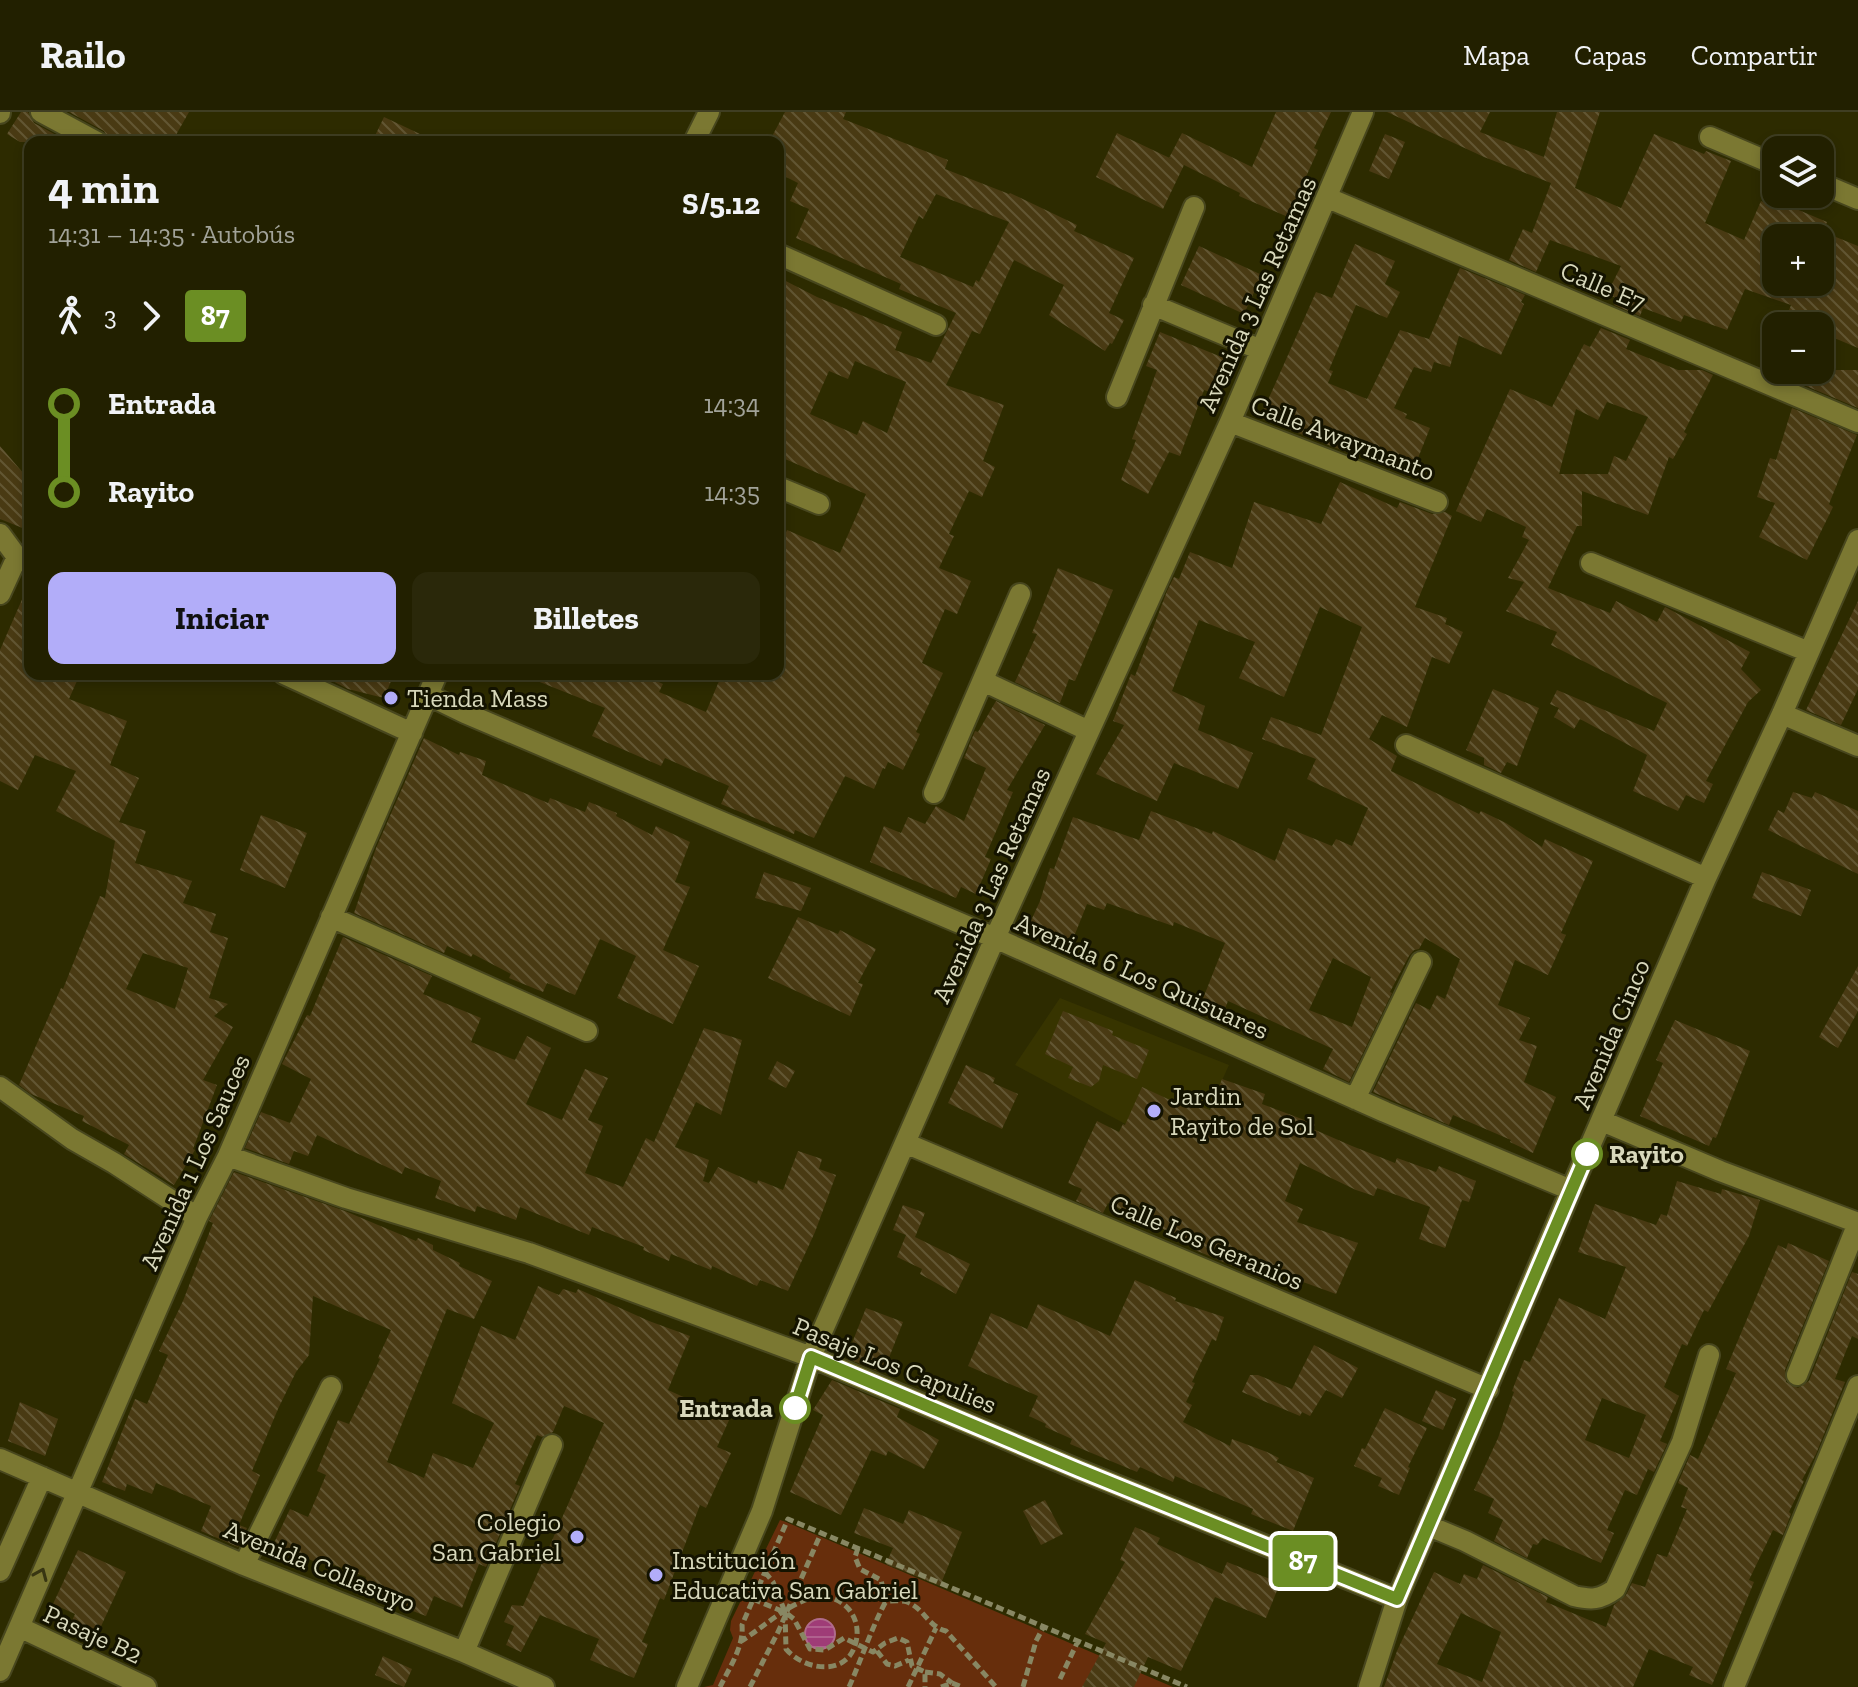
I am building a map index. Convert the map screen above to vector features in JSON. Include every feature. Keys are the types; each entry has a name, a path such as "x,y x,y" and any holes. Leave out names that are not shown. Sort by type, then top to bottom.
{"street":[{"path":"41,112 86,136"},
{"path":"697,136 709,112"},
{"name":"Avenida 3 Las Retamas","path":"687,1687 762,1511 811,1357 995,938 1230,422 1363,112"},
{"path":"1710,137 1762,159"},
{"path":"1834,189 1858,199"},
{"name":"Calle E7","path":"1328,198 1858,422"},
{"path":"1117,397 1194,207"},
{"path":"784,257 936,325"},
{"path":"1153,305 1261,350"},
{"name":"Calle Awaymanto","path":"1230,422 1437,502"},
{"path":"784,489 819,504"},
{"path":"0,534 23,560 0,594"},
{"name":"Avenida Cinco","path":"1369,1687 1397,1599 1571,1190 1706,878 1858,540"},
{"path":"1591,563 1809,652"},
{"path":"934,793 1020,594"},
{"path":"297,680 412,733"},
{"name":"Avenida 1 Los Sauces","path":"0,1671 76,1491 197,1217 228,1156 434,680"},
{"path":"983,681 1089,731"},
{"name":"Avenida 6 Los Quisuares","path":"428,695 1571,1190"},
{"path":"1782,714 1858,746"},
{"path":"1406,745 1706,878"},
{"path":"331,917 587,1031"},
{"path":"1355,1099 1421,962"},
{"path":"0,1087 72,1139 197,1217"},
{"path":"1602,1121 1720,1171 1858,1223 1797,1375"},
{"name":"Calle Los Geranios","path":"905,1143 1488,1389"},
{"name":"Pasaje Los Capulies","path":"228,1156 346,1198 529,1253 811,1357 1397,1599"},
{"path":"1429,1526 1574,1596 1590,1600 1604,1597 1615,1589 1682,1442 1709,1355"},
{"path":"1734,1687 1858,1386"},
{"path":"244,1565 331,1387"},
{"path":"464,1652 552,1445"},
{"path":"0,1459 42,1477 0,1571"},
{"name":"Avenida Collasuyo","path":"42,1477 244,1565 544,1687"},
{"name":"Pasaje B2","path":"19,1627 146,1687"}],"path":[{"path":"720,1687 740,1642 742,1625 788,1519 1187,1687"},
{"path":"750,1687 779,1630 821,1533"},
{"path":"849,1687 866,1649 870,1630 886,1601 881,1580 860,1569 855,1557 858,1548"},
{"path":"740,1642 785,1612 808,1599 830,1597 842,1601 854,1618 856,1644 850,1654 837,1663 818,1667 800,1662 786,1649 785,1612 773,1582 765,1572"},
{"path":"753,1599 794,1619 810,1649 825,1650 844,1638 877,1651 887,1664 903,1664 909,1660"},
{"path":"886,1601 911,1604 936,1628 946,1631 996,1687"},
{"path":"1023,1687 1036,1641 1044,1626"},
{"path":"908,1687 936,1628"},
{"path":"877,1651 885,1643 898,1638 907,1642 912,1666 940,1674 962,1687"},
{"path":"1060,1679 1078,1641"},
{"path":"925,1672 925,1687"},
{"path":"941,1687 952,1683"}],"shaded area":[{"name":"Jardin Rayito de Sol","path":"1060,998 1229,1065 1187,1157 1015,1065"},
{"path":"780,1520 1173,1687 704,1687 713,1685 733,1638 731,1621"},
{"path":"820,1619 831,1623 835,1634 831,1645 820,1649 809,1645 805,1634 809,1623"}],"building":[{"path":"21,112 28,112 34,123 58,136 24,136 24,142 20,142 7,134"},
{"path":"69,112 189,112 175,136 107,136 104,131"},
{"path":"785,112 846,112 843,119 948,160 945,169 1010,193 1077,225 1074,231 1134,258 1109,313 1124,320 1105,351 1049,315 1064,285 1014,260 980,334 972,331 946,385 1004,405 983,461 995,467 982,497 969,491 949,534 954,536 939,568 971,581 957,614 945,609 922,663 943,673 916,732 920,734 903,770 888,762 874,789 845,776 814,838 795,830 794,834 721,804 729,786 665,758 661,766 592,736 605,708 535,680 654,680 663,684 659,692 706,712 719,680 784,680 784,537 787,530 840,553 866,494 784,459 784,280 902,332 895,350 931,363 956,313 899,289 901,284 796,238 809,209 790,201 798,183 784,176 784,136 772,136","holes":["936,194 1009,222 979,282 976,280 973,287 900,257 919,216 923,219","855,361 906,382 887,433 863,421 857,435 810,414 829,371 848,379"]},
{"path":"1276,112 1331,112 1288,217 1239,196 1240,193 1184,165 1163,209 1096,177 1117,133 1169,158 1182,133 1252,167"},
{"path":"1387,112 1490,112 1480,132 1544,157 1557,112 1600,112 1575,188 1621,208 1654,134 1731,161 1705,223 1744,240 1761,201 1762,208 1794,208 1827,222 1762,224 1762,295 1745,289 1727,330 1684,315 1681,322 1643,308 1640,316 1614,305 1618,299 1607,294 1621,266 1550,240 1536,272 1509,260 1523,229 1532,233 1551,183 1484,157"},
{"path":"384,117 424,136 375,136"},
{"path":"1385,134 1405,142 1389,179 1369,171"},
{"path":"1834,236 1858,246 1858,348 1834,338 1834,312 1788,312 1791,305 1765,296 1834,296"},
{"path":"1355,244 1395,261 1385,284 1400,292 1387,318 1356,305 1329,370 1333,371 1328,383 1367,399 1400,330 1429,339 1460,268 1525,295 1521,302 1524,304 1501,355 1459,336 1450,367 1434,362 1431,372 1414,367 1394,408 1407,414 1405,418 1430,428 1416,463 1360,440 1354,455 1260,418 1316,292 1332,298"},
{"path":"1199,246 1262,275 1244,314 1181,285"},
{"path":"1601,328 1630,340 1626,349 1678,370 1702,370 1713,375 1684,432 1687,434 1673,459 1669,457 1648,515 1582,491 1582,526 1577,526 1548,588 1610,613 1616,601 1657,622 1665,607 1750,652 1741,669 1761,690 1748,702 1706,781 1713,784 1704,803 1686,795 1678,811 1633,791 1647,755 1580,719 1574,729 1554,717 1559,708 1550,704 1557,690 1654,731 1667,703 1551,645 1557,632 1506,611 1524,582 1508,578 1529,540 1522,537 1526,527 1487,509 1481,522 1456,511 1510,389 1552,407 1584,344 1590,347","holes":["1607,402 1648,417 1626,461 1614,456 1608,474 1559,474 1576,409 1598,420"]},
{"path":"1160,332 1224,358 1210,392 1204,390 1180,456 1169,452 1148,494 1121,480 1157,370 1146,366"},
{"path":"1834,370 1858,370 1858,408 1801,384 1834,384"},
{"path":"1792,408 1857,435 1829,504 1833,507 1807,560 1759,537 1775,503 1757,497 1770,458 1776,460"},
{"path":"0,446 24,474 24,529 0,519"},
{"path":"1340,482 1397,508 1400,502 1432,514 1445,512 1452,516 1415,607 1447,618 1445,624 1463,632 1449,664 1432,657 1407,727 1382,715 1369,739 1397,756 1391,771 1479,814 1481,811 1506,823 1542,847 1545,839 1593,861 1561,933 1566,935 1548,975 1515,960 1498,1005 1530,1018 1519,1040 1537,1046 1524,1082 1556,1097 1533,1153 1453,1115 1449,1125 1373,1092 1416,1003 1430,1010 1437,995 1445,999 1460,959 1425,938 1419,949 1409,956 1390,992 1349,1082 1323,1069 1333,1049 1228,1001 1223,1014 1200,1006 1225,943 1174,922 1173,926 1107,903 1104,910 1087,904 1071,944 1029,925 1073,817 1139,840 1151,811 1212,834 1213,831 1275,861 1288,828 1332,846 1336,839 1352,846 1368,808 1307,779 1316,759 1262,739 1271,717 1321,735 1362,627 1320,607 1284,697 1239,678 1255,642 1199,620 1172,691 1205,706 1198,730 1253,753 1238,789 1174,763 1157,801 1096,774 1124,725 1113,721 1131,674 1135,676 1167,591 1174,577 1179,579 1190,552 1232,568 1254,502 1321,524","holes":["1333,958 1371,977 1352,1027 1309,1010"]},
{"path":"1058,568 1113,590 1075,681 1069,679 1060,703 1015,682 1037,634 1032,633"},
{"path":"24,595 24,680 77,680 69,699 127,721 110,765 139,778 119,822 146,831 135,863 192,881 183,903 216,914 210,932 228,938 209,998 228,1004 214,1016 233,1027 203,1080 217,1085 195,1150 174,1185 124,1154 129,1145 82,1121 84,1116 31,1094 19,1085 63,989 100,896 105,898 115,841 56,811 76,771 35,755 18,790 0,781 0,650","holes":["143,953 188,968 175,1009 126,989"]},
{"path":"1858,601 1858,689 1841,725 1806,710"},
{"path":"331,680 392,680 384,698 348,689"},
{"path":"1493,689 1539,708 1517,766 1507,762 1501,773 1484,765 1484,758 1466,750"},
{"path":"996,701 1045,725 1007,790 1013,792 985,857 991,859 976,894 961,887 956,898 870,862 884,826 901,833 908,817 925,824 936,806 964,821 986,768 964,758 975,731 978,732"},
{"path":"424,738 459,755 460,752 486,761 482,775 548,803 550,798 585,812 589,802 617,813 616,816 652,835 656,826 690,842 675,882 690,887 663,950 699,966 673,1024 617,998 636,956 600,939 575,995 547,983 543,992 509,978 511,974 473,954 471,957 447,946 444,953 354,913 376,848"},
{"path":"1793,792 1812,798 1815,792 1858,811 1858,874 1768,830 1778,810 1784,813"},
{"path":"261,815 307,833 285,888 240,870"},
{"path":"764,872 811,888 801,911 755,898"},
{"path":"1762,872 1811,890 1801,916 1752,898"},
{"path":"798,917 838,934 840,930 876,949 858,983 863,984 850,1016 768,978"},
{"path":"343,937 432,976 423,994 481,1018 471,1042 515,1060 527,1036 551,1048 526,1104 562,1120 585,1069 608,1078 588,1120 603,1126 585,1173 623,1187 646,1138 654,1142 704,1028 742,1040 721,1115 696,1102 675,1147 709,1160 703,1181 709,1183 718,1167 757,1184 758,1180 783,1190 798,1151 822,1159 819,1169 836,1175 788,1291 760,1280 757,1286 712,1266 711,1270 671,1254 669,1261 643,1250 644,1247 592,1227 589,1235 520,1207 516,1220 477,1206 475,1212 435,1198 441,1181 405,1167 402,1174 317,1135 308,1156 294,1151 289,1164 245,1148 261,1112 290,1123 311,1079 282,1064 307,1015 310,1016"},
{"path":"1858,966 1858,1011 1838,1048 1819,1037"},
{"path":"1063,1011 1113,1031 1112,1035 1149,1050 1137,1079 1103,1065 1099,1081 1091,1087 1068,1078 1073,1067 1045,1054"},
{"path":"1675,1020 1750,1051 1716,1138 1713,1137 1709,1146 1640,1116 1663,1063 1656,1060"},
{"path":"777,1061 795,1071 786,1088 768,1079"},
{"path":"966,1065 995,1078 993,1083 1018,1094 1002,1129 948,1103"},
{"path":"1222,1079 1265,1094 1262,1104 1315,1124 1313,1129 1352,1146 1395,1163 1397,1158 1436,1172 1439,1166 1476,1181 1469,1202 1462,1200 1445,1248 1419,1239 1430,1207 1377,1188 1374,1196 1356,1190 1300,1163 1285,1201 1303,1209 1297,1222 1358,1243 1336,1294 1246,1256 1240,1269 1195,1250 1197,1245 1108,1203 1103,1213 1076,1201 1082,1189 1068,1183 1097,1121 1119,1132 1142,1087 1183,1106 1185,1101 1210,1110"},
{"path":"234,1172 345,1211 416,1241 418,1238 433,1245 433,1250 460,1263 459,1266 492,1281 474,1319 447,1309 387,1462 424,1478 433,1453 473,1468 494,1423 452,1403 481,1326 515,1340 538,1286 559,1295 563,1289 576,1293 578,1289 690,1336 668,1390 730,1418 717,1447 731,1453 706,1508 700,1505 664,1600 660,1598 642,1642 648,1644 634,1678 590,1660 599,1639 540,1615 521,1652 506,1645 514,1626 504,1622 512,1605 523,1606 604,1423 564,1406 553,1432 542,1437 537,1435 515,1484 520,1486 486,1567 479,1564 462,1608 434,1596 426,1616 360,1591 366,1577 316,1558 315,1562 274,1543 290,1509 308,1517 326,1475 317,1471 338,1420 349,1424 391,1330 313,1296 309,1355 296,1372 252,1471 260,1475 239,1525 247,1528 238,1547 201,1531 211,1506 156,1483 152,1494 127,1484 125,1491 102,1482 135,1399 147,1404 168,1355 159,1351 183,1301 213,1223 209,1221"},
{"path":"1677,1181 1721,1194 1722,1189 1760,1200 1749,1236 1708,1312 1704,1310 1687,1346 1682,1344 1664,1387 1679,1396 1660,1441 1667,1444 1654,1472 1648,1469 1637,1495 1625,1490 1607,1530 1614,1533 1601,1563 1543,1538 1537,1545 1533,1544 1527,1558 1494,1541 1503,1520 1488,1513 1494,1499 1474,1490 1498,1438 1524,1360 1530,1362 1559,1298 1605,1319 1626,1267 1578,1252 1595,1204 1656,1225 1661,1214 1667,1216","holes":["1602,1398 1646,1415 1629,1458 1585,1440"]},
{"path":"903,1205 925,1213 915,1237 970,1264 956,1294 920,1274 922,1269 897,1257 906,1235 893,1230"},
{"path":"1788,1243 1829,1261 1785,1370 1786,1382 1798,1388 1809,1381 1852,1272 1858,1274 1858,1339 1852,1336 1835,1379 1845,1382 1789,1512 1791,1514 1783,1535 1773,1530 1749,1580 1754,1582 1712,1685 1689,1675 1693,1667 1649,1649 1633,1687 1384,1687 1397,1651 1434,1572 1460,1584 1464,1574 1477,1579 1483,1565 1548,1597 1546,1602 1606,1627 1614,1605 1626,1595 1632,1583 1645,1587 1657,1554 1667,1557 1687,1509 1681,1507 1688,1488 1678,1483 1690,1455 1698,1459 1736,1373 1726,1369 1778,1245 1786,1249","holes":["1461,1613 1501,1632 1482,1682 1437,1664"]},
{"path":"1135,1280 1176,1298 1175,1301 1224,1317 1216,1341 1212,1339 1192,1382 1195,1383 1186,1402 1192,1405 1183,1422 1230,1446 1232,1439 1267,1452 1279,1458 1276,1462 1314,1478 1293,1531 1251,1514 1253,1509 1175,1476 1173,1482 1140,1467 1137,1472 1070,1444 1072,1439 1029,1416 1038,1396 968,1366 991,1313 1027,1329 1038,1304 1110,1336"},
{"path":"866,1308 903,1322 883,1373 846,1358"},
{"path":"1314,1345 1358,1368 1342,1398 1326,1390 1310,1416 1302,1412 1300,1416 1242,1392 1250,1375 1258,1375 1292,1389"},
{"path":"832,1380 900,1409 897,1417 939,1440 924,1469 888,1451 886,1456 871,1450 841,1515 790,1492 823,1415 813,1410"},
{"path":"1436,1390 1456,1399 1443,1430 1422,1421"},
{"path":"20,1402 58,1419 45,1456 8,1441"},
{"path":"1385,1408 1427,1428 1408,1467 1399,1495 1378,1486 1382,1478 1354,1466"},
{"path":"1045,1500 1063,1534 1041,1545 1023,1511"},
{"path":"864,1508 903,1524 909,1510 962,1532 940,1586 886,1564 893,1548 854,1533"},
{"path":"1135,1527 1160,1538 1157,1544 1222,1574 1227,1562 1280,1583 1266,1618 1215,1597 1181,1671 1148,1657 1134,1687 1082,1687 1106,1643 1085,1634 1125,1562 1120,1560"},
{"path":"78,1550 126,1572 97,1635 71,1623 75,1614 53,1604"},
{"path":"383,1656 412,1669 404,1687 375,1675"}],"bus line":[{"name":"87","path":"795,1408 811,1357 1397,1599 1587,1154"}],"place":[{"name":"Tienda Mass","path":"391,698"},
{"name":"Jardin Rayito de Sol","path":"1154,1111"},
{"name":"Rayito","path":"1587,1154"},
{"name":"Entrada","path":"795,1408"},
{"name":"Colegio San Gabriel","path":"577,1537"},
{"name":"Institución Educativa San Gabriel","path":"656,1575"}]}
